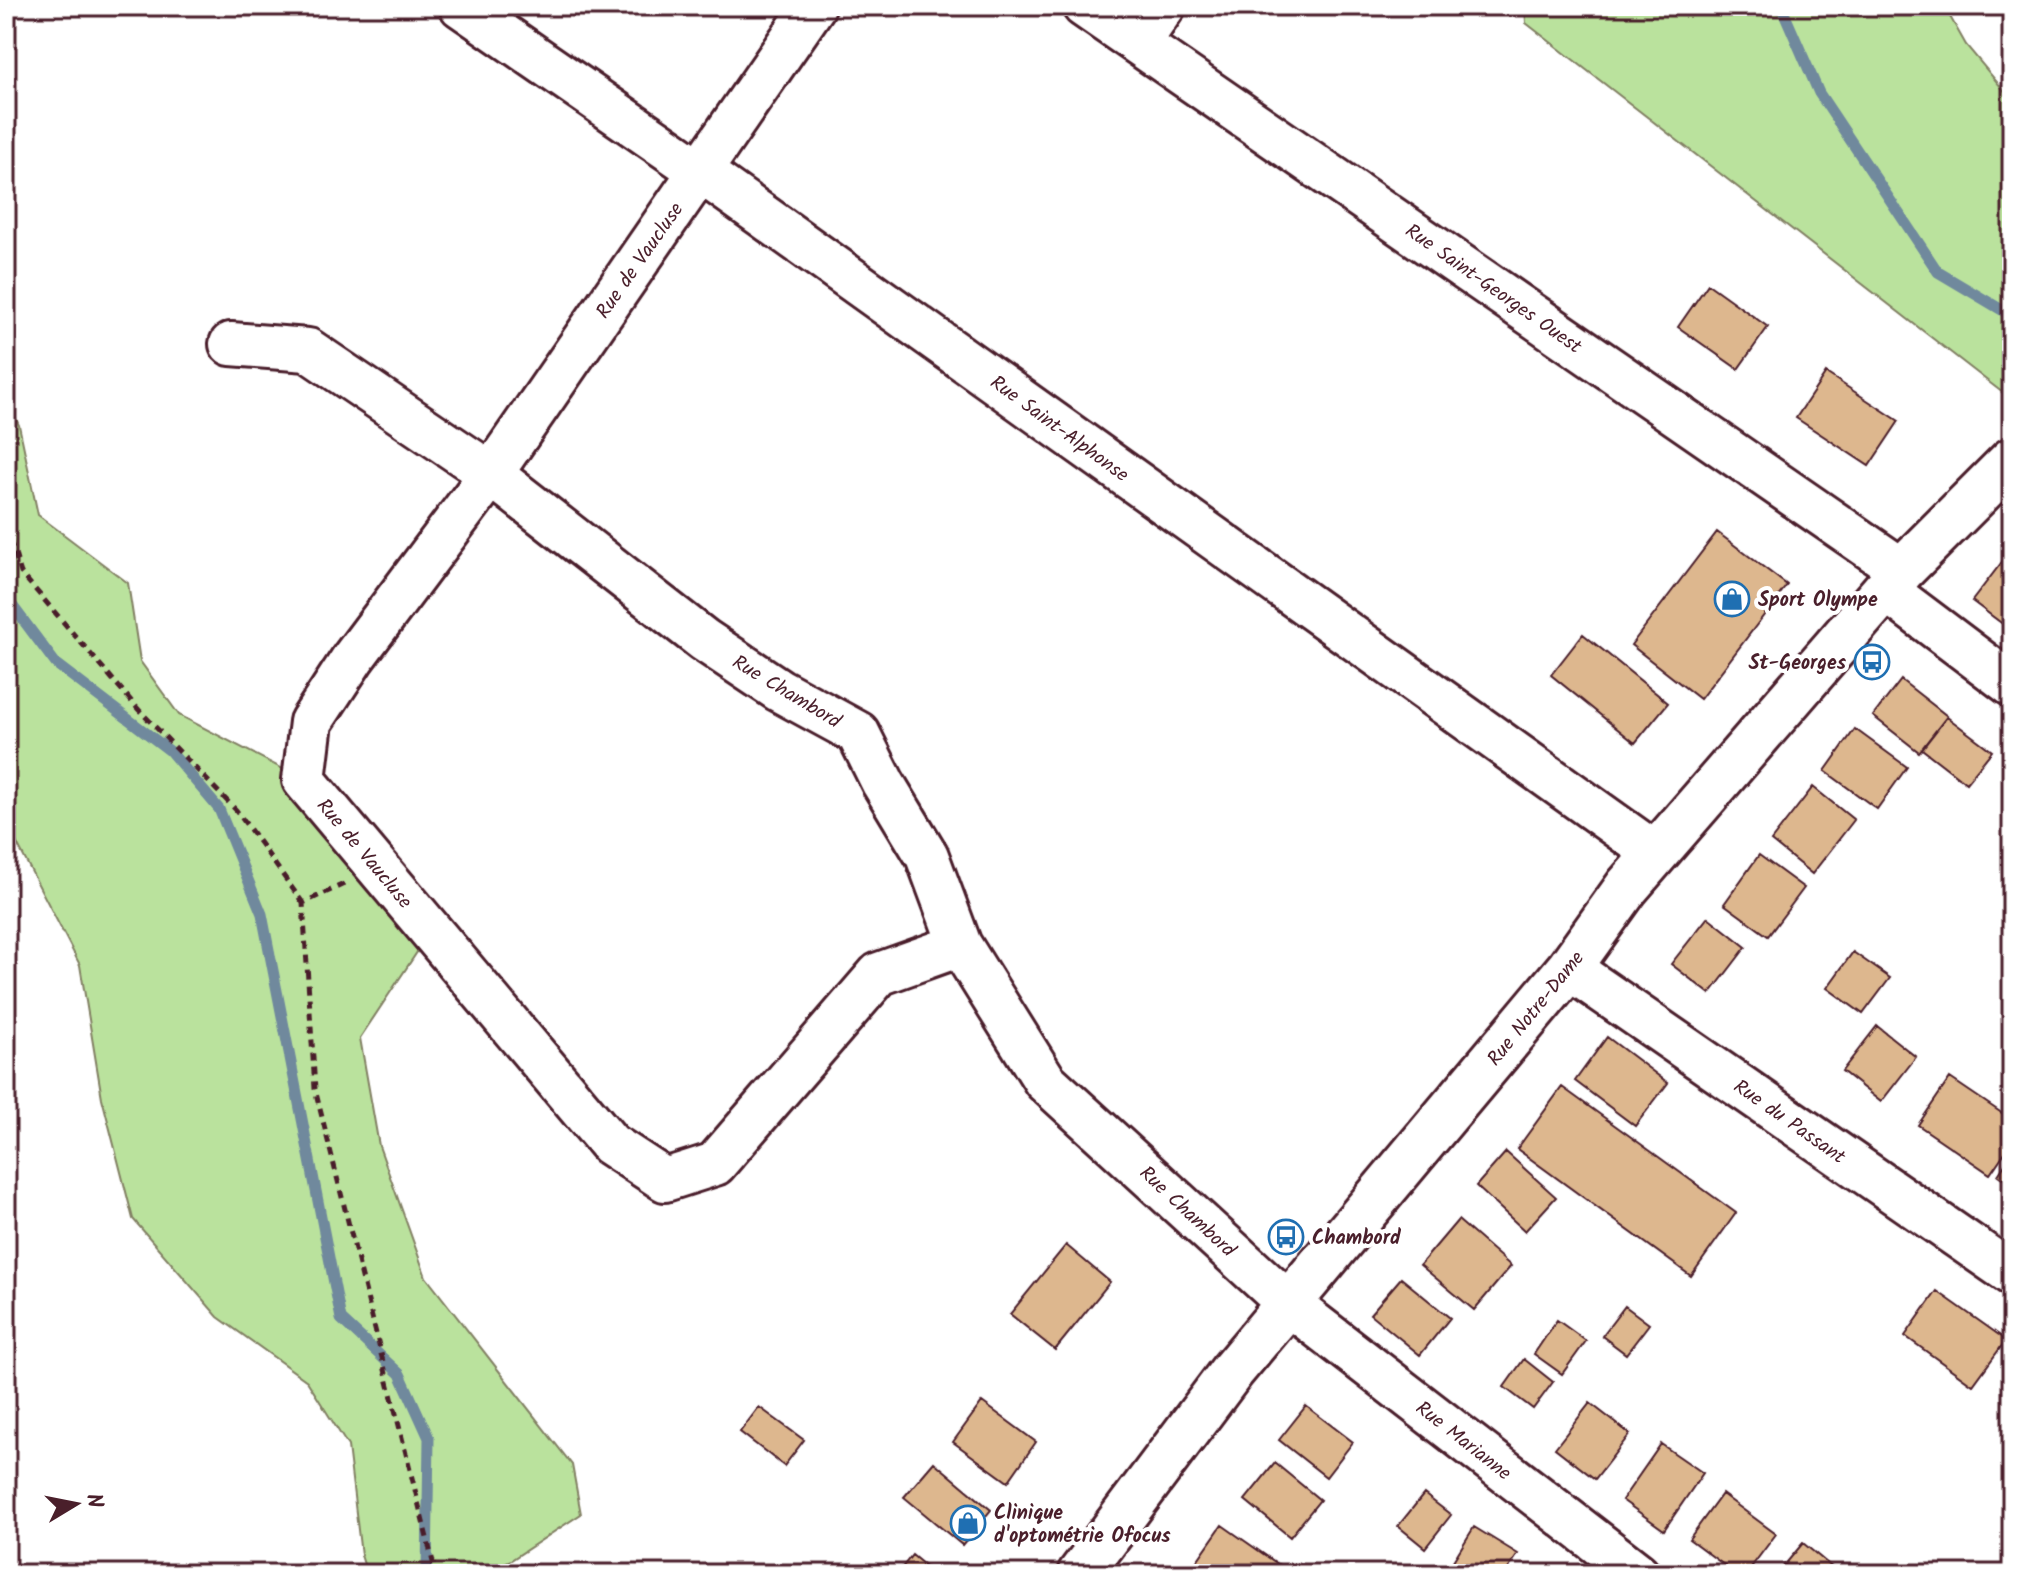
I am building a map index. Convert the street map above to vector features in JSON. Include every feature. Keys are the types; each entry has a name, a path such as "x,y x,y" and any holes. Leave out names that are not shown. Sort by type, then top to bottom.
{"street":[{"name":"Rue Saint-Alphonse","path":"461,6 700,171 1656,854"},
{"name":"Rue de Vaucluse","path":"814,6 491,474 353,658 311,722 304,780 610,1144 665,1180 715,1164 879,974 960,945"},
{"name":"Rue Saint-Georges Ouest","path":"1084,6 1894,580 2012,685"},
{"path":"1139,43 1164,6"},
{"name":"Rue Chambord","path":"231,344 308,350 491,474 704,640 779,690 858,733 883,783 927,856 960,945 1045,1081 1290,1305"},
{"name":"Rue Notre-Dame","path":"1080,1574 1232,1371 1569,968 1627,887 1894,580 2012,460"},
{"name":"Rue du Passant","path":"1569,968 2012,1274"},
{"name":"Rue Marianne","path":"1290,1305 1638,1574"}],"path":[{"path":"6,527 21,573 139,710 236,810 303,903 315,1089 436,1574"},
{"path":"303,903 378,869"}],"green space":[{"path":"1525,6 1944,6 1966,45 2012,100 2012,400 1526,23"},
{"path":"6,400 19,425 38,515 128,583 140,661 179,715 304,780 431,931 360,1038 379,1146 426,1277 572,1465 581,1514 511,1560 481,1574 367,1574 361,1555 348,1446 307,1381 218,1317 133,1219 102,1098 80,965 13,836 6,800"}],"building":[{"path":"1708,284 1768,327 1738,369 1678,327"},
{"path":"1826,373 1899,421 1869,466 1796,418"},
{"path":"1717,532 1787,585 1700,699 1631,645"},
{"path":"2005,558 2012,564 2012,631 1972,601"},
{"path":"1583,634 1668,703 1635,743 1551,675"},
{"path":"1901,680 1947,716 1919,752 1873,716"},
{"path":"1947,717 1992,751 1966,783 1922,749"},
{"path":"1855,729 1907,767 1877,809 1825,771"},
{"path":"1813,787 1854,820 1812,874 1771,841"},
{"path":"1759,855 1804,888 1768,936 1724,904"},
{"path":"1708,917 1746,947 1710,994 1671,964"},
{"path":"1853,952 1890,978 1863,1014 1827,988"},
{"path":"1877,1026 1916,1057 1881,1102 1842,1071"},
{"path":"1607,1037 1668,1083 1635,1126 1575,1081"},
{"path":"1950,1078 2012,1120 2012,1142 1990,1174 1918,1125"},
{"path":"1562,1087 1736,1213 1691,1276 1517,1149"},
{"path":"1506,1152 1556,1197 1525,1231 1476,1186"},
{"path":"2012,1154 2012,1185 1998,1175"},
{"path":"1458,1220 1511,1266 1474,1310 1420,1265"},
{"path":"1066,1245 1110,1282 1055,1350 1010,1314"},
{"path":"1401,1278 1450,1318 1420,1355 1370,1314"},
{"path":"1937,1291 2006,1340 1973,1385 1905,1336"},
{"path":"1625,1306 1649,1324 1626,1354 1602,1336"},
{"path":"1557,1320 1586,1341 1562,1374 1534,1354"},
{"path":"1524,1359 1553,1382 1533,1409 1504,1387"},
{"path":"982,1402 1036,1442 1008,1482 953,1442"},
{"path":"1590,1403 1630,1434 1595,1479 1555,1448"},
{"path":"1306,1406 1353,1442 1326,1477 1279,1440"},
{"path":"759,1407 804,1440 784,1466 740,1432"},
{"path":"1661,1444 1703,1473 1664,1530 1622,1500"},
{"path":"934,1462 991,1510 962,1545 904,1497"},
{"path":"1275,1463 1320,1500 1290,1537 1245,1500"},
{"path":"1424,1494 1451,1515 1425,1548 1398,1526"},
{"path":"1722,1494 1776,1534 1746,1574 1736,1574 1689,1539"},
{"path":"1222,1525 1285,1569 1281,1574 1201,1574 1192,1568"},
{"path":"1474,1527 1518,1554 1505,1574 1455,1574 1448,1569"},
{"path":"1803,1543 1840,1574 1777,1574"},
{"path":"912,1555 935,1574 897,1574"}],"waterway":[{"path":"1781,6 1819,93 1938,272 2012,316"},
{"path":"6,597 56,664 170,751 219,809 262,914 341,1319 400,1374 429,1438 427,1574"}],"place":[{"name":"Sport Olympe","path":"1732,599"},
{"name":"St-Georges","path":"1872,662"},
{"name":"Chambord","path":"1286,1237"},
{"name":"Clinique d'optométrie Ofocus","path":"968,1523"}]}
